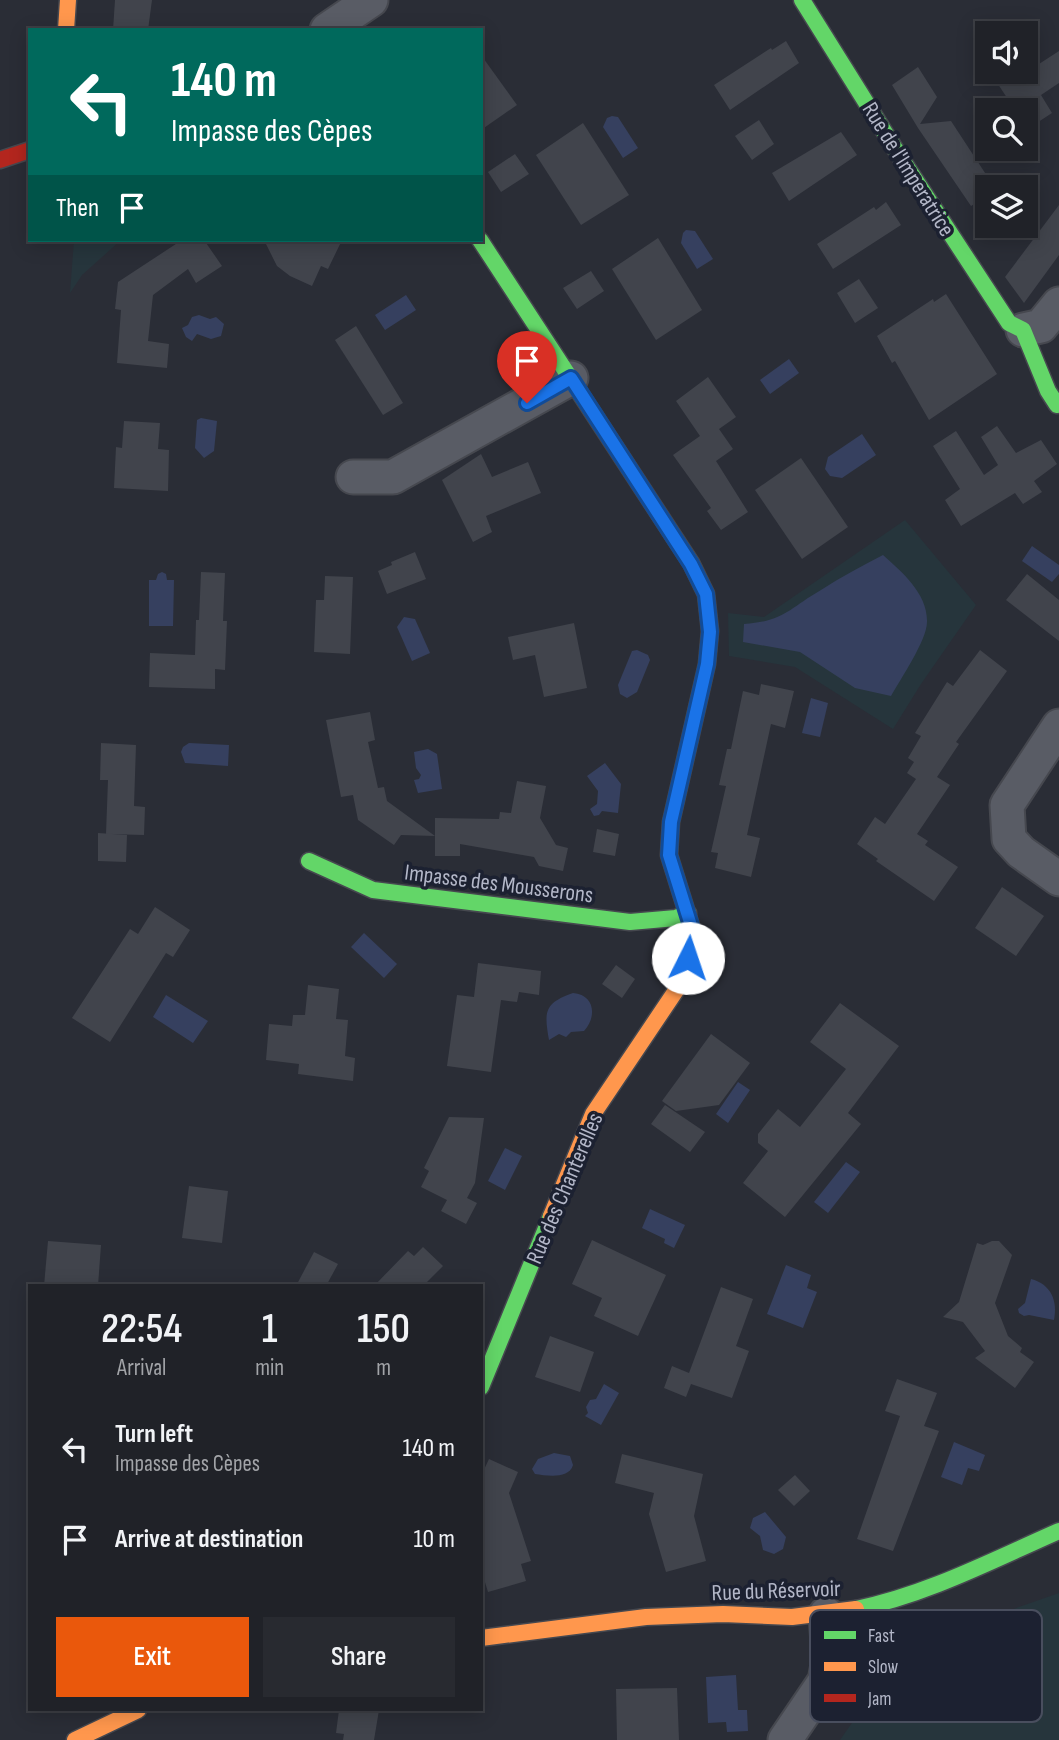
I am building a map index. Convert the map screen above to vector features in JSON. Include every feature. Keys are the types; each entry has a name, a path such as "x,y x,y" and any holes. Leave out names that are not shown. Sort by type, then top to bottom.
{"street":[{"path":"66,28 68,0"},
{"path":"337,27 370,0"},
{"name":"Rue de l'Imperatrice","path":"802,0 1009,323 1023,330 1048,391 1057,405"},
{"path":"0,160 28,151"},
{"name":"Rue des Chanterelles","path":"481,242 691,564 706,594 710,632 707,664 671,822 669,855 693,932 688,958 677,989 593,1114 483,1382"},
{"path":"1023,330 1041,326 1059,304"},
{"path":"352,477 393,477 571,378"},
{"path":"1059,726 1007,804 1009,839 1021,852 1059,879"},
{"name":"Impasse des Mousserons","path":"309,861 373,890 630,922 677,918 688,913"},
{"name":"Rue du Réservoir","path":"846,1610 892,1601 1059,1531"},
{"name":"Rue du Réservoir","path":"483,1638 646,1618 723,1614 810,1615"},
{"path":"785,1740 810,1703"},
{"path":"75,1740 136,1711"}],"shaded area":[{"path":"74,242 119,242 82,275 70,293"},
{"path":"905,520 976,605 893,729 795,667 729,656 728,613 764,617"},
{"path":"1059,1593 1059,1740 840,1740 853,1722 1042,1722 1042,1610 1011,1610"}],"water":[{"path":"618,117 638,148 623,158 603,127 607,118"},
{"path":"686,230 695,231 713,259 697,269 681,243"},
{"path":"406,295 416,310 385,330 375,315"},
{"path":"199,315 210,319 216,317 224,324 221,336 211,339 197,334 192,341 186,337 182,328 188,325 192,317"},
{"path":"789,359 799,373 770,394 760,380"},
{"path":"201,418 217,421 214,451 204,458 195,448 197,420"},
{"path":"862,434 876,455 842,478 830,476 825,469 828,457"},
{"path":"1032,546 1059,565 1059,574 1052,582 1022,561"},
{"path":"883,555 906,576 919,593 927,622 918,649 891,696 855,688 800,652 743,642 744,624 778,617"},
{"path":"162,572 166,574 167,580 174,580 173,626 149,626 149,580 156,580"},
{"path":"404,617 415,619 430,653 412,661 397,627"},
{"path":"637,650 648,655 650,660 637,692 627,698 620,694 618,685 632,651"},
{"path":"811,698 828,703 820,737 802,733"},
{"path":"189,743 229,745 228,766 185,763 181,752"},
{"path":"428,749 437,754 442,789 418,793 414,780 421,775 416,768 414,752"},
{"path":"605,763 621,784 618,813 602,811 594,816 590,809 597,804 598,791 587,776"},
{"path":"364,933 397,964 384,978 351,947"},
{"path":"573,993 590,1002 592,1013 588,1025 584,1031 571,1032 566,1037 559,1034 549,1040 548,1010 556,1001"},
{"path":"166,995 208,1021 193,1043 153,1017"},
{"path":"738,1082 750,1090 728,1123 716,1114"},
{"path":"505,1148 522,1156 505,1190 488,1181"},
{"path":"846,1162 860,1172 828,1213 814,1202"},
{"path":"650,1209 685,1225 674,1248 664,1243 665,1239 642,1228"},
{"path":"786,1265 811,1275 807,1288 817,1292 803,1328 767,1314"},
{"path":"1031,1279 1044,1285 1052,1294 1054,1320 1019,1313 1018,1309 1025,1303"},
{"path":"604,1384 619,1393 601,1425 585,1416 590,1400 596,1399"},
{"path":"954,1442 985,1455 979,1471 968,1468 962,1485 941,1477"},
{"path":"554,1453 570,1456 573,1465 571,1469 557,1476 535,1474 532,1469 538,1459"},
{"path":"765,1512 786,1537 783,1549 774,1554 763,1550 760,1536 750,1528 753,1518"},
{"path":"736,1675 738,1710 747,1710 748,1731 727,1732 726,1722 708,1723 706,1677"}],"building":[{"path":"115,0 152,0 148,28 113,28"},
{"path":"786,41 799,63 730,110 714,85"},
{"path":"1059,51 1059,83 1041,95 1052,113 1038,122 1038,98 1007,98 998,84 1038,84 1038,65"},
{"path":"483,58 517,105 483,129"},
{"path":"918,67 937,97 920,124 951,121 986,175 975,175 975,204 971,206 892,85"},
{"path":"759,120 774,144 752,160 735,136"},
{"path":"583,123 629,195 581,225 536,155"},
{"path":"841,132 857,155 789,201 772,173"},
{"path":"515,154 529,174 501,192 488,172"},
{"path":"886,202 901,225 833,269 817,244"},
{"path":"1059,205 1059,255 1024,303 1005,277 1034,238 1038,238 1038,233"},
{"path":"658,238 702,310 656,340 612,269"},
{"path":"179,242 205,242 222,266 196,283 188,269 153,295 148,341 169,344 167,368 117,363 121,310 115,309 118,282"},
{"path":"265,242 341,242 328,269 321,266 312,286 290,276 277,266"},
{"path":"591,271 604,291 577,309 563,288"},
{"path":"859,279 878,308 855,323 837,293"},
{"path":"946,294 997,374 929,420 895,361 892,363 877,336 933,299 934,302"},
{"path":"356,326 403,403 383,415 335,340"},
{"path":"708,377 736,417 719,429 733,449 716,461 748,512 721,530 707,511 711,508 673,455 700,436 676,401"},
{"path":"124,421 160,423 158,449 169,450 168,491 114,488 116,447 122,448"},
{"path":"997,426 1016,453 1041,440 1057,464 1034,481 1042,492 1023,504 1015,493 961,526 945,500 960,489 933,446 956,431 984,475 998,465 981,437"},
{"path":"481,454 492,477 528,462 541,493 486,516 492,532 473,542 442,480"},
{"path":"801,458 848,527 802,559 755,490"},
{"path":"415,552 426,579 387,594 378,571"},
{"path":"201,572 225,573 225,670 215,669 215,689 149,687 150,653 195,655"},
{"path":"1027,574 1059,600 1059,641 1006,600"},
{"path":"325,576 353,577 350,654 314,652 316,600 324,600"},
{"path":"574,623 587,688 544,697 535,655 513,660 508,637"},
{"path":"980,650 1007,671 956,742 959,744 937,777 950,785 917,834 928,841 925,845 958,867 934,901 876,861 878,859 857,844 875,817 885,824 916,779 907,773 914,762 908,758 921,736 915,733 947,682 953,686"},
{"path":"761,684 794,691 785,728 771,724 747,835 760,838 751,877 715,868 718,853 711,852 726,786 719,785 727,749 731,749 743,691 759,695"},
{"path":"370,712 375,740 368,742 378,788 384,787 387,801 435,836 401,835 394,845 358,820 353,795 341,797 326,720"},
{"path":"101,743 136,745 134,806 145,807 144,835 106,834 108,780 100,780"},
{"path":"517,781 546,786 540,818 556,845 568,848 563,871 539,866 534,857 460,844 460,856 435,856 435,818 499,819 500,812 511,813"},
{"path":"597,829 619,834 615,856 593,852"},
{"path":"98,833 127,835 126,862 98,861"},
{"path":"1002,887 1044,916 1016,956 975,928"},
{"path":"155,907 190,930 173,957 166,953 110,1042 72,1018 130,929 138,934"},
{"path":"478,963 541,971 539,995 519,992 517,1002 501,1000 491,1072 447,1066 457,995 474,997"},
{"path":"616,965 635,979 622,998 602,984"},
{"path":"308,985 339,989 336,1019 348,1020 345,1056 355,1058 353,1081 298,1074 299,1064 266,1060 269,1024 292,1026 293,1015 305,1015"},
{"path":"840,1003 899,1046 848,1113 861,1124 785,1217 743,1183 768,1151 758,1143 758,1134 778,1109 800,1127 846,1069 810,1042"},
{"path":"711,1034 750,1063 719,1105 676,1111 662,1101"},
{"path":"665,1105 705,1132 690,1152 651,1124"},
{"path":"449,1117 484,1118 475,1183 467,1198 477,1203 466,1224 441,1211 447,1200 421,1187 429,1171 424,1168"},
{"path":"189,1186 228,1191 222,1243 182,1238"},
{"path":"592,1240 666,1275 638,1336 594,1316 602,1298 572,1284"},
{"path":"48,1241 101,1245 98,1284 44,1284"},
{"path":"999,1241 1012,1255 995,1303 1008,1336 1022,1348 1020,1352 1034,1362 1015,1388 975,1358 985,1351 963,1322 943,1317 959,1302 977,1243 983,1245"},
{"path":"423,1247 443,1266 425,1284 376,1284 408,1251 414,1256"},
{"path":"314,1252 338,1264 327,1284 297,1284"},
{"path":"721,1287 753,1299 736,1346 749,1351 732,1398 691,1384 686,1397 664,1388 672,1366 689,1373"},
{"path":"550,1336 594,1352 580,1392 535,1377"},
{"path":"897,1379 937,1393 924,1426 939,1431 893,1551 857,1539 900,1416 885,1411"},
{"path":"622,1454 703,1474 694,1516 706,1561 666,1572 649,1514 654,1493 615,1483"},
{"path":"489,1459 518,1472 509,1493 531,1561 521,1564 526,1581 488,1592 483,1576 483,1472"},
{"path":"795,1475 810,1491 794,1506 778,1490"},
{"path":"677,1688 679,1740 617,1740 616,1689"},
{"path":"339,1711 379,1711 374,1740 343,1740 344,1734 336,1733"}],"traffic: fast":[{"path":"802,0 1009,323 1023,330 1048,391 1057,405"},
{"path":"481,242 691,563 706,594 710,631 707,664 671,822 669,855 693,932 691,940"},
{"path":"309,861 373,890 630,922 676,918 688,913"},
{"path":"483,1382 551,1216"},
{"path":"856,1609 934,1586 1059,1531"}],"traffic: slow":[{"path":"66,28 68,0"},
{"path":"551,1216 593,1114 677,989 691,940"},
{"path":"848,1610 856,1609"},
{"path":"483,1638 646,1617 810,1615"},
{"path":"75,1740 136,1711"}],"traffic: jam":[{"path":"0,160 28,151"}],"route":[{"path":"527,403 571,378 691,564 706,594 710,632 707,664 671,822 669,855 693,932 688,958"}]}
